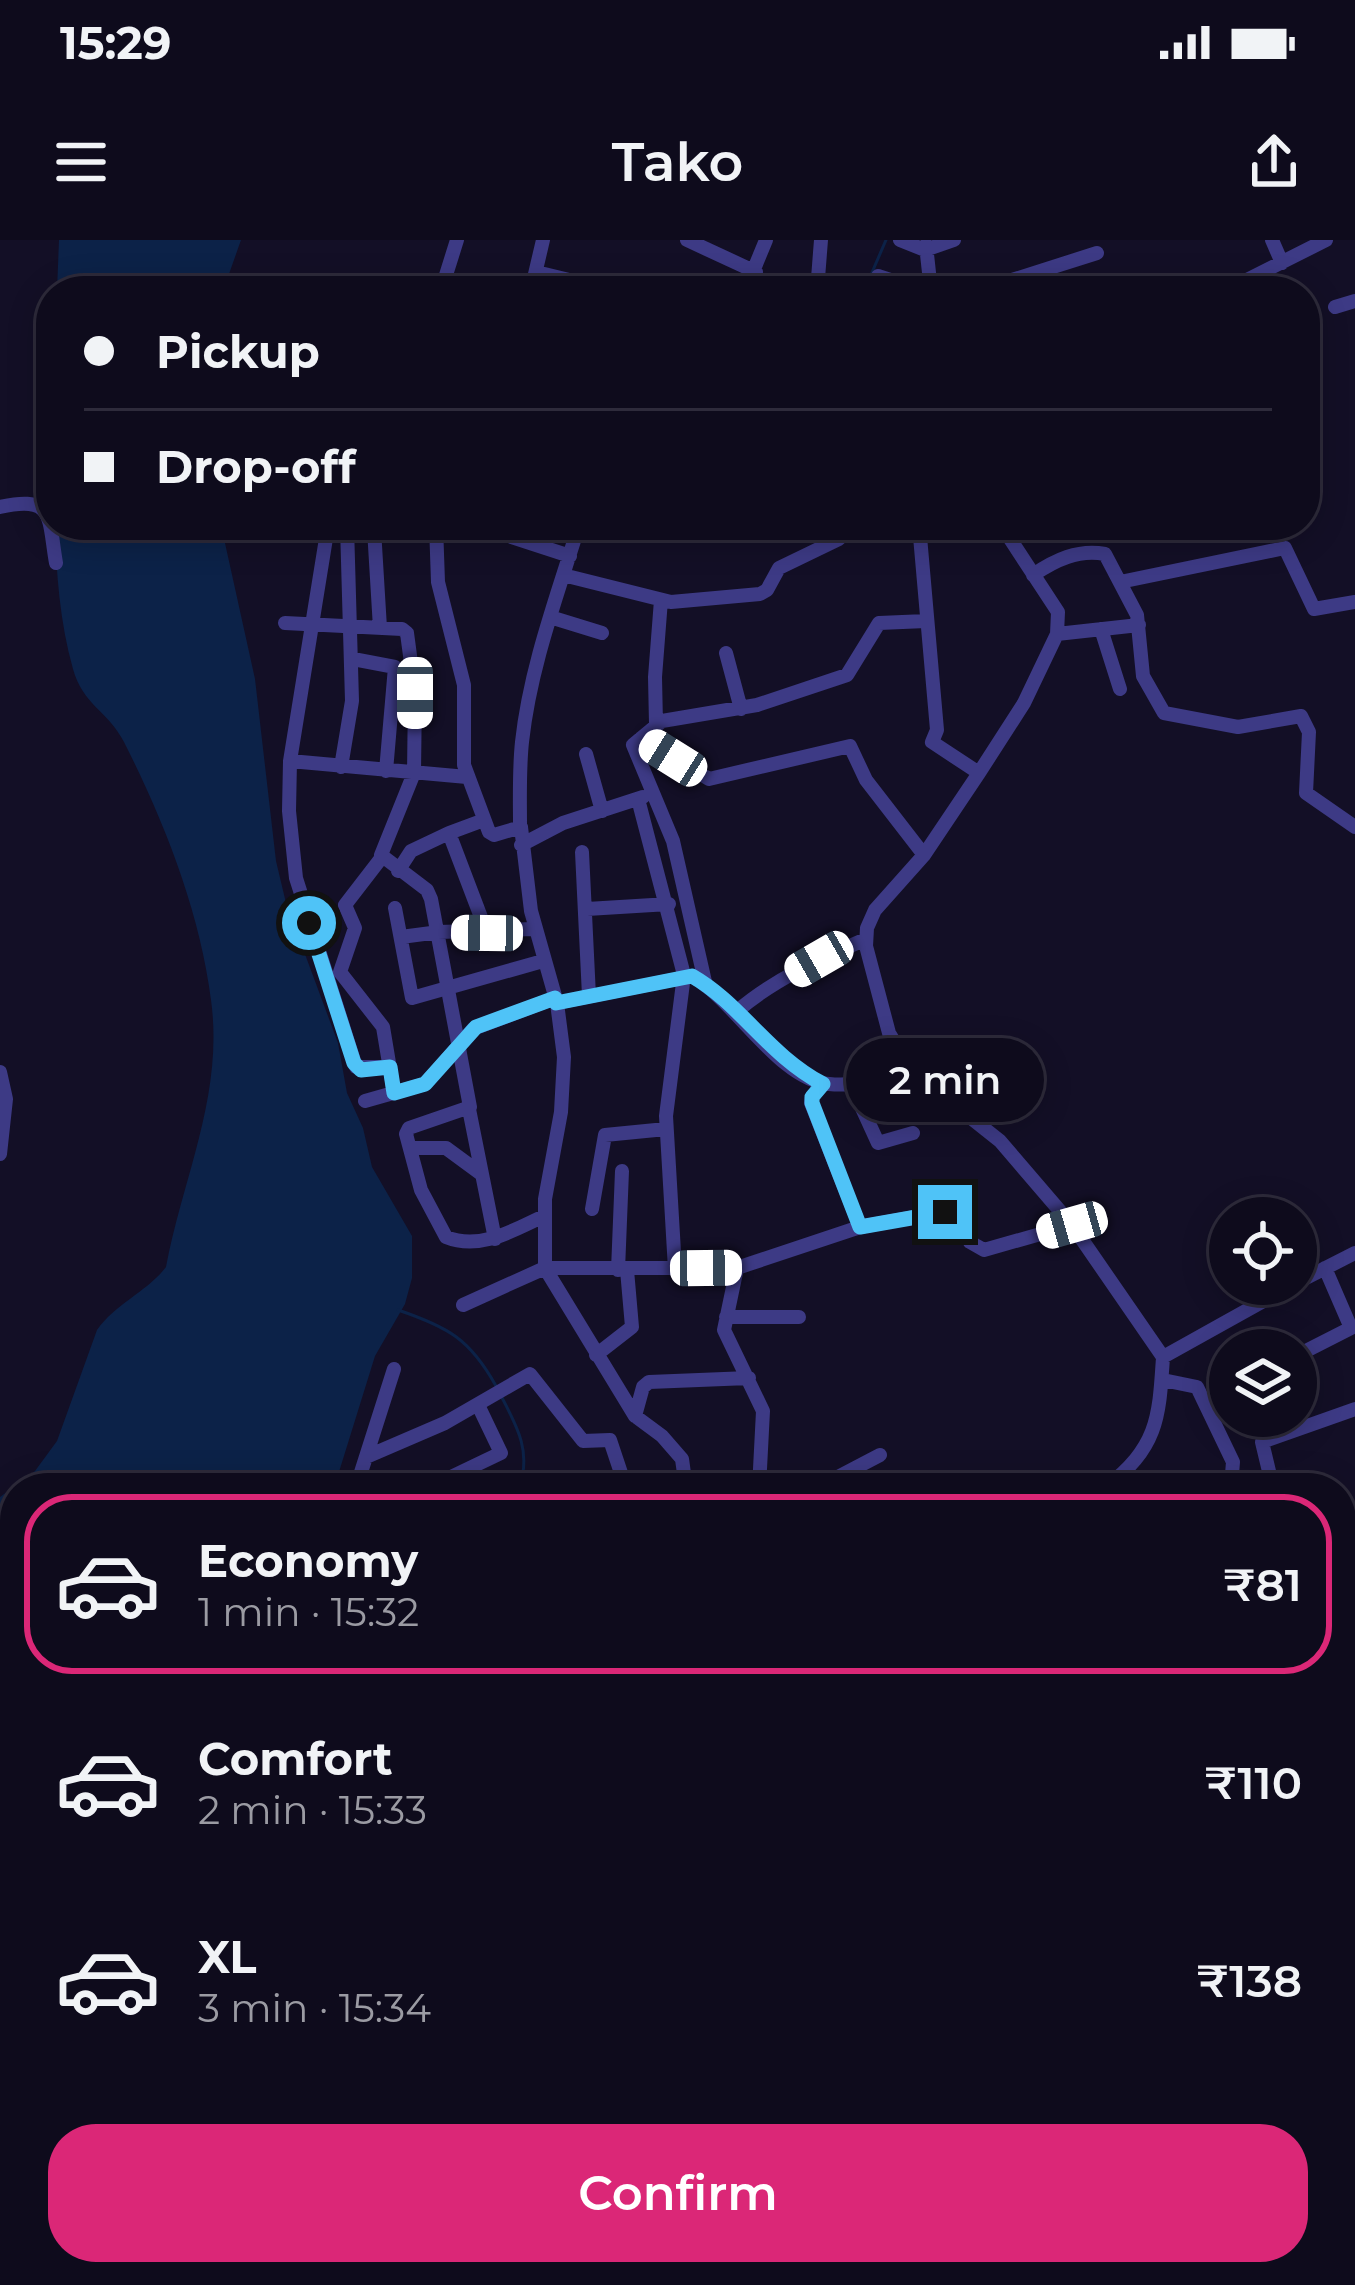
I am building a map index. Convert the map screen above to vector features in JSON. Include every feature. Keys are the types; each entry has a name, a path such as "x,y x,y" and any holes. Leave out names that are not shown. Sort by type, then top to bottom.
{"street":[{"path":"446,276 457,240"},
{"path":"535,276 543,240"},
{"path":"754,276 766,240"},
{"path":"818,276 820,240"},
{"path":"900,240 926,245 954,240"},
{"path":"1272,240 1282,263"},
{"path":"1256,276 1326,240"},
{"path":"690,241 756,272"},
{"path":"926,245 927,276"},
{"path":"1025,276 1097,253"},
{"path":"536,272 553,276"},
{"path":"1335,307 1355,301"},
{"path":"0,506 36,504"},
{"path":"52,540 56,563"},
{"path":"326,540 290,761 289,812 296,878 356,1067 390,1067"},
{"path":"341,766 352,701 348,540"},
{"path":"375,540 380,628"},
{"path":"437,540 438,582 464,685 462,755 467,778 494,835 520,826"},
{"path":"521,540 570,556"},
{"path":"575,540 550,617 522,739 521,845 535,929 556,1000 564,1080 544,1216 545,1268 635,1416 677,1452 685,1473"},
{"path":"563,575 662,600 686,602 765,592 776,571 837,540"},
{"path":"920,540 938,730 932,742 979,772"},
{"path":"1011,540 1058,612 1057,634 1024,703 924,855 875,910 866,939 889,1033 912,1071 1000,1141 1072,1225 1163,1357 1154,1431 1129,1473"},
{"path":"1120,582 1286,548 1314,609 1355,602"},
{"path":"1033,574 1059,558 1098,551 1106,554 1139,625 1143,676 1164,713 1235,727 1301,716 1309,734 1306,794 1355,826"},
{"path":"656,724 662,600"},
{"path":"550,617 602,633"},
{"path":"676,1269 666,1129 684,975 633,745 656,724 741,709 851,674 881,622 926,621"},
{"path":"285,623 407,633 415,693 414,772 382,857 346,903 355,928 340,972 383,1027 394,1093"},
{"path":"1057,634 1139,625"},
{"path":"1101,629 1120,689"},
{"path":"726,652 741,709"},
{"path":"353,659 394,667 386,771"},
{"path":"641,738 709,779 850,746 866,780 924,855"},
{"path":"586,754 602,811"},
{"path":"290,761 467,778"},
{"path":"521,845 563,823 646,796"},
{"path":"646,796 674,841 706,986"},
{"path":"398,871 411,850 484,820"},
{"path":"449,833 487,933"},
{"path":"582,852 589,996"},
{"path":"382,857 430,894 495,1239"},
{"path":"587,909 668,904"},
{"path":"395,908 411,997 543,961"},
{"path":"400,937 535,929"},
{"path":"736,1012 757,994 819,959 866,939"},
{"path":"365,1101 425,1084 476,1027 556,1000 684,975 706,986 778,1056 823,1084 851,1084 912,1071"},
{"path":"0,1154 5,1111 1,1082"},
{"path":"823,1084 812,1103 860,1227"},
{"path":"851,1084 878,1143 913,1133"},
{"path":"470,1109 407,1129 422,1190 446,1237 495,1239 544,1216"},
{"path":"592,1209 605,1135 666,1129"},
{"path":"410,1148 446,1148 480,1173"},
{"path":"596,1355 632,1327 623,1270 622,1171"},
{"path":"463,1305 545,1268 737,1268 860,1227 950,1213 970,1242 984,1250 1072,1225"},
{"path":"1317,1272 1355,1253"},
{"path":"737,1268 726,1336 760,1399 764,1421 760,1473"},
{"path":"1317,1345 1351,1328 1325,1268"},
{"path":"1163,1357 1257,1305"},
{"path":"727,1318 799,1317"},
{"path":"361,1473 394,1369"},
{"path":"366,1457 532,1375 584,1441 609,1439 621,1473"},
{"path":"635,1416 643,1387 649,1382 749,1378"},
{"path":"1163,1380 1197,1387 1233,1462 1232,1473"},
{"path":"459,1473 501,1453 478,1405"},
{"path":"1270,1473 1263,1441 1355,1409"},
{"path":"846,1473 880,1455"}],"water":[{"path":"59,240 241,240 228,276 58,276"},
{"path":"56,540 224,540 255,679 276,861 286,903 338,1043 347,1093 363,1128 372,1167 412,1236 412,1278 405,1304 375,1356 339,1473 32,1473 57,1441 97,1330 166,1267 212,1069 211,1000 189,901 153,803 124,742 77,681 60,597"}],"waterway":[{"path":"870,276 886,240"},
{"path":"398,1310 456,1337 477,1357 496,1386"},
{"path":"500,1394 517,1428 523,1473"}],"route":[{"path":"309,923 354,1063 361,1070 390,1067 394,1093 425,1084 476,1027 555,998 556,1003 692,976 736,1012 778,1056 823,1084 812,1103 860,1227 945,1212"}]}
